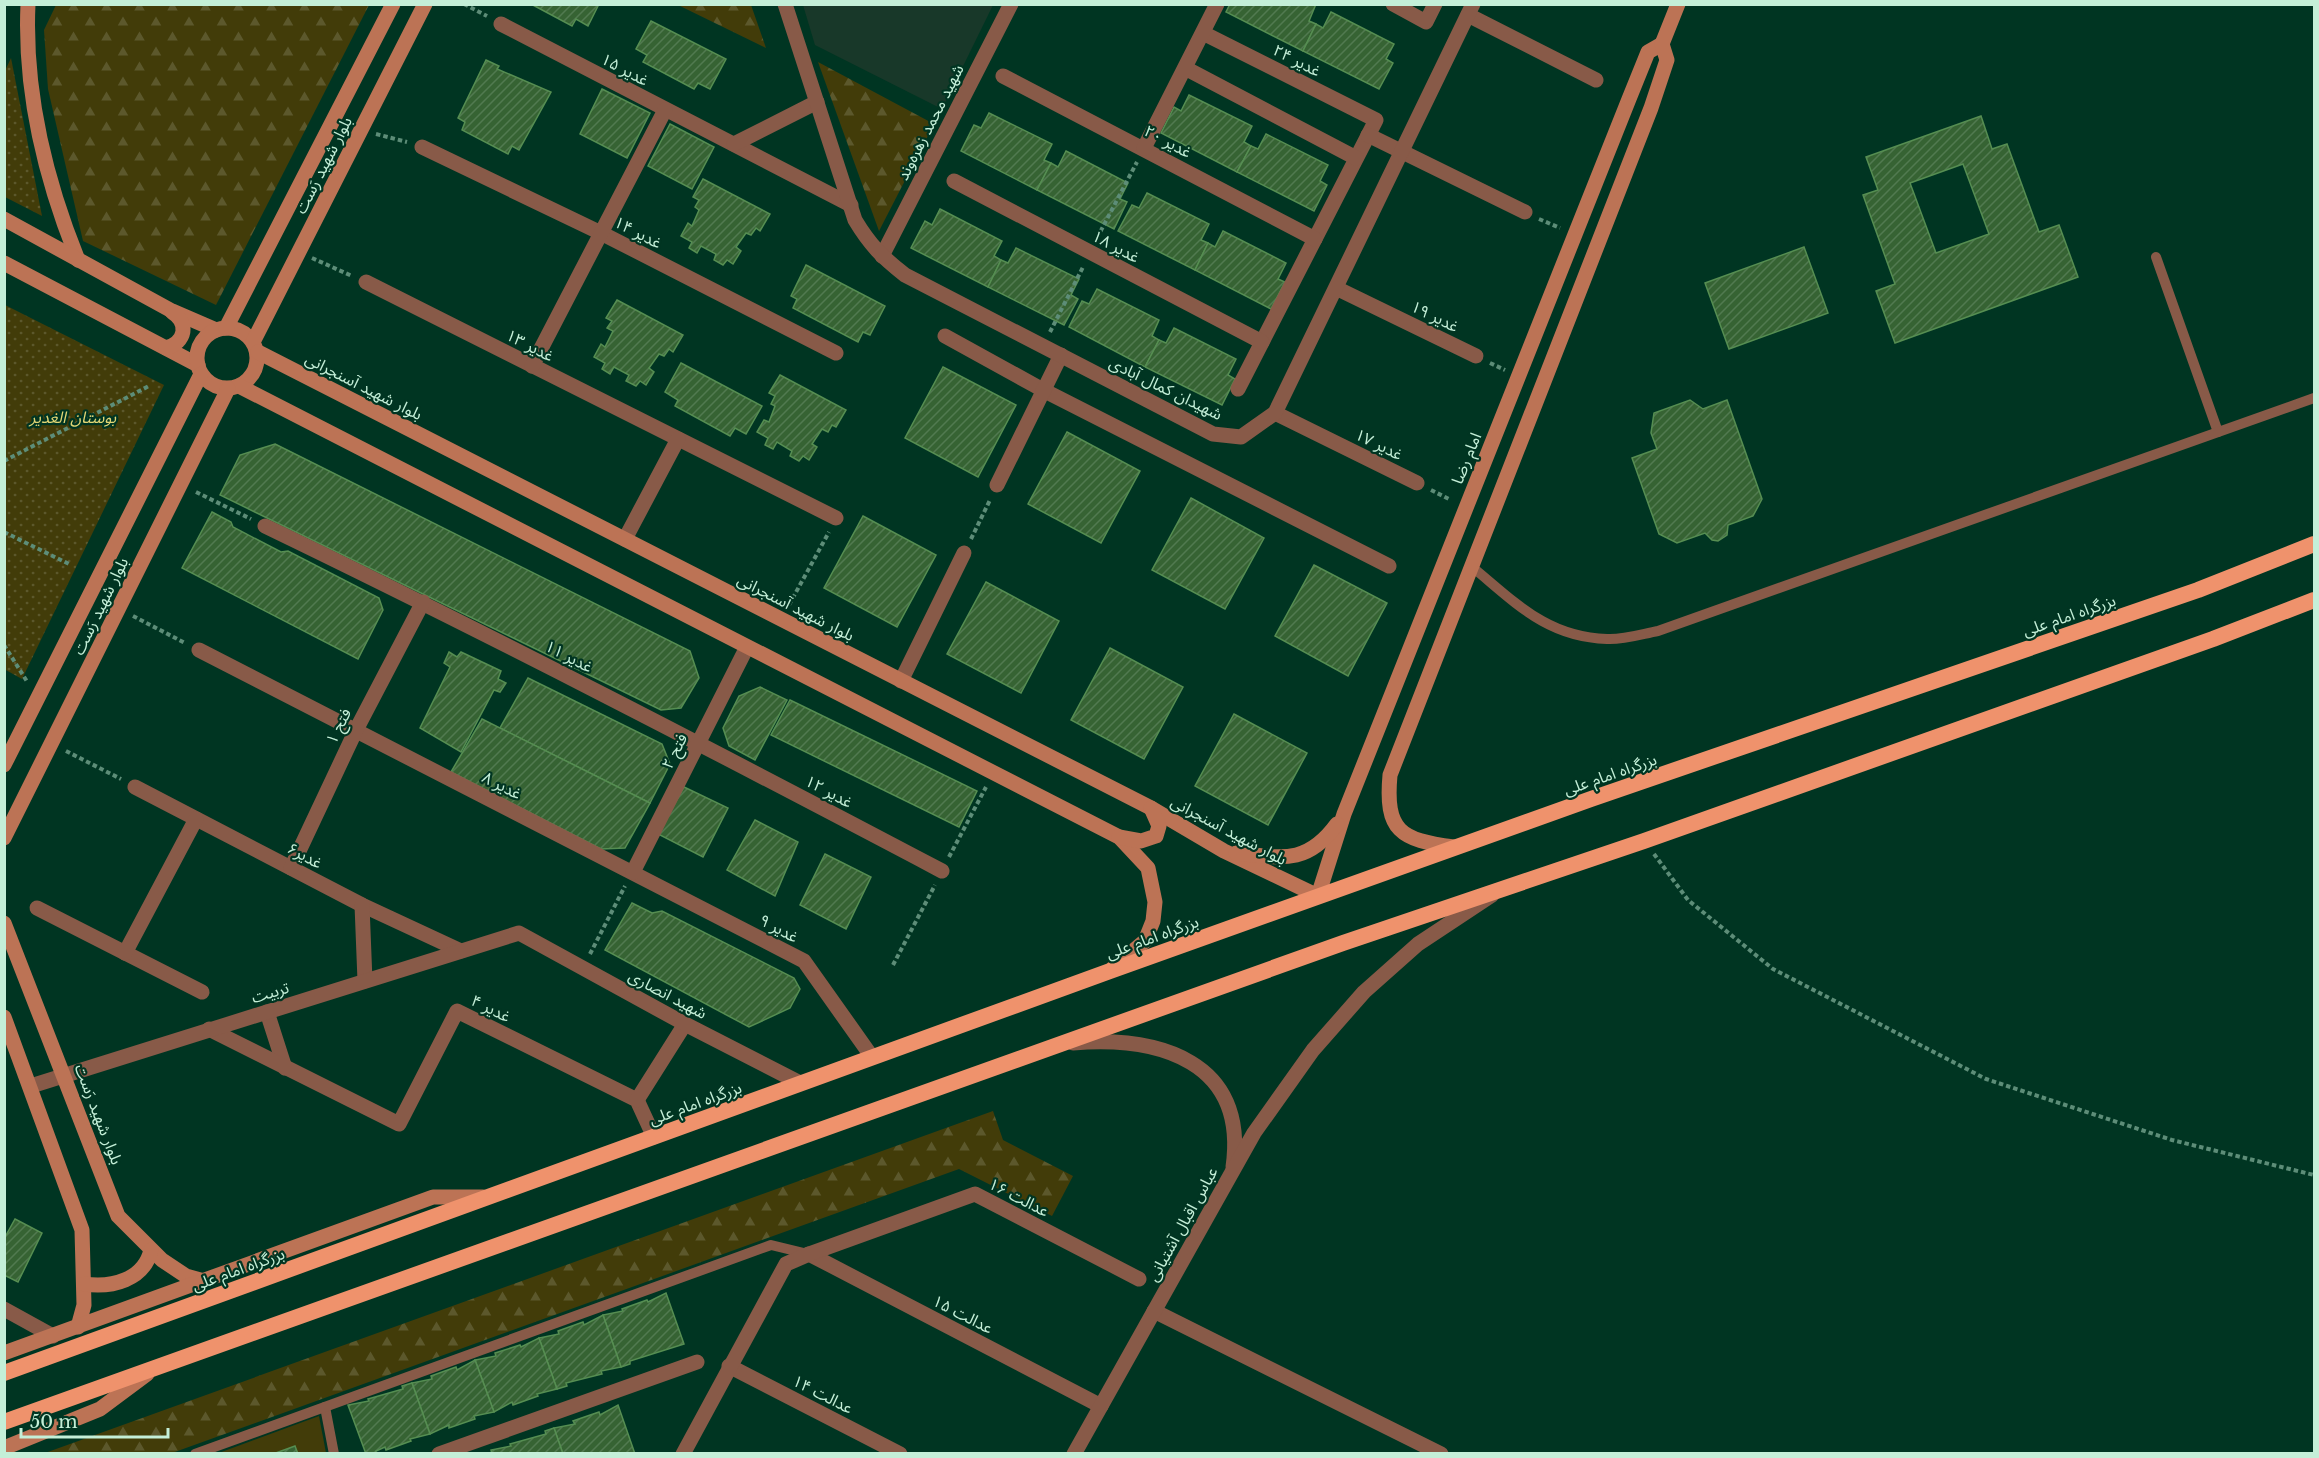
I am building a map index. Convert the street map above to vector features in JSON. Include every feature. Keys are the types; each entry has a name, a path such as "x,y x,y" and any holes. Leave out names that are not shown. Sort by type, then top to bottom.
{"highway":[{"name":"بزرگراه امام علی","path":"4,1373 1454,847 2198,590 2314,544"},
{"path":"4,1422 1343,943 1644,841 2202,643 2314,600"}],"main road":[{"path":"28,4 27,33 44,155 56,202 78,260"},
{"name":"بلوار شهید رَست","path":"221,329 393,4"},
{"name":"بلوار شهید رَست","path":"256,347 299,253 425,4"},
{"name":"امام رضا","path":"1318,896 1344,814 1648,52 1662,44 1678,4"},
{"name":"امام رضا","path":"1454,847 1414,840 1394,824 1388,802 1390,775 1651,108 1667,60 1662,44"},
{"path":"4,219 172,311 221,329 246,334 256,347 255,373 234,388"},
{"path":"4,263 166,348 199,369 218,387 234,388 1119,837 1141,841 1156,836 1159,826 1151,808"},
{"path":"166,348 181,340 184,332 183,323 172,311"},
{"path":"199,369 200,344 221,329"},
{"name":"بلوار شهید آسنجرانی","path":"256,347 625,540 1151,808 1224,851 1318,896"},
{"name":"بلوار شهید رَست","path":"4,765 199,369"},
{"name":"بلوار شهید رَست","path":"4,838 181,485 234,388"},
{"path":"1374,739 1382,751 1399,748"},
{"path":"1224,851 1286,858 1299,855 1324,840 1344,814"},
{"path":"1110,971 1145,941 1153,921 1155,902 1148,868 1119,837"},
{"name":"بلوار شهید رَست","path":"4,923 65,1074 118,1216 151,1250 186,1276 204,1281"},
{"path":"4,1017 82,1230 84,1305 78,1327"},
{"path":"4,1353 433,1197 489,1197"},
{"path":"84,1284 98,1286 128,1279 142,1270 151,1250"},
{"path":"4,1448 100,1409 152,1370"}],"street":[{"name":"شهیدان کمال آبادی","path":"785,4 855,220 870,245 905,275 1213,434 1241,437 1275,413 1470,10"},
{"name":"شهید محمد زهره‌وند","path":"882,256 1011,4"},
{"path":"1144,148 1218,4"},
{"path":"1393,4 1426,21 1435,4"},
{"path":"1470,10 1596,80"},
{"name":"غدیر ۱۵","path":"501,24 851,205"},
{"name":"غدیر ۲۴","path":"1203,33 1376,120 1368,135"},
{"path":"1185,68 1356,158"},
{"name":"غدیر ۲۰","path":"1003,76 1315,238"},
{"path":"734,144 817,102"},
{"path":"532,366 665,110"},
{"path":"1238,389 1368,135 1525,212"},
{"name":"غدیر ۱۴","path":"422,147 601,233 836,353"},
{"name":"غدیر ۱۸","path":"954,181 1262,342"},
{"name":"غدیر ۱۳","path":"366,282 836,518"},
{"name":"غدیر ۱۹","path":"1336,288 1476,356"},
{"path":"945,336 1043,390 1389,566"},
{"path":"997,485 1061,355"},
{"name":"غدیر ۱۷","path":"1275,413 1417,483"},
{"path":"625,540 678,439"},
{"name":"غدیر ۱۱","path":"265,526 423,602 699,742"},
{"path":"901,681 964,553"},
{"name":"فتح ۱","path":"291,868 356,730 423,602"},
{"name":"فتح ۲","path":"633,872 747,647"},
{"name":"غدیر ۸","path":"199,650 633,872"},
{"name":"غدیر ۱۲","path":"699,742 942,871"},
{"name":"غدیر۶","path":"135,787 362,905 461,951"},
{"path":"125,953 196,819"},
{"name":"غدیر ۹","path":"633,872 804,961 872,1057"},
{"path":"1233,1173 1254,1134 1336,1021 1418,944 1501,889"},
{"path":"362,905 365,981"},
{"path":"37,908 202,992"},
{"name":"شهید انصاری","path":"519,933 685,1024 800,1083"},
{"name":"تربیت","path":"31,1086 519,933"},
{"name":"غدیر ۴","path":"209,1029 399,1124 457,1011 637,1100"},
{"path":"267,1012 285,1068"},
{"path":"654,1137 637,1100 685,1024"},
{"name":"عباس اقبال آشتیانی","path":"1065,1044 1123,1042 1172,1054 1197,1066 1209,1075 1223,1094 1234,1117 1233,1173 1074,1454"},
{"name":"عدالت ۱۶","path":"683,1454 786,1264 808,1254 975,1194 1139,1279"},
{"name":"عدالت ۱۵","path":"808,1254 1101,1406"},
{"path":"4,1309 53,1336"},
{"path":"1154,1311 1441,1454"},
{"path":"439,1454 461,1450 697,1362"},
{"name":"عدالت ۱۴","path":"729,1366 900,1454"}],"lane":[{"path":"2156,257 2218,432"},
{"path":"1471,566 1528,613 1551,628 1608,639 1658,631 2314,398"},
{"path":"195,1454 771,1245 808,1254"},
{"path":"325,1407 334,1454"}],"path":[{"path":"464,4 501,24"},
{"path":"361,130 422,147"},
{"path":"1525,212 1574,236"},
{"path":"299,253 366,282"},
{"path":"1476,356 1518,376"},
{"path":"4,461 149,386"},
{"path":"1417,483 1466,507"},
{"path":"181,485 265,526"},
{"path":"964,553 997,485"},
{"path":"781,620 836,518"},
{"path":"4,532 69,564"},
{"path":"119,609 199,650"},
{"path":"4,645 25,681 42,690"},
{"path":"52,743 135,787"},
{"path":"1644,841 1688,900 1773,969 1986,1079 2172,1140 2314,1175"},
{"path":"583,968 633,872"}],"shaded area":[{"path":"803,4 993,5 942,109 815,45"}],"green space":[{"path":"56,5 369,5 216,305 83,241 48,89 44,30"},
{"path":"678,5 751,5 766,48"},
{"path":"11,58 42,216 5,197 4,73"},
{"path":"818,62 934,124 879,231"},
{"name":"بوستان الغدیر","path":"5,305 164,385 22,679 4,669"},
{"path":"993,1111 1003,1140 1073,1176 1052,1216 959,1169 172,1453 45,1453"},
{"path":"319,1416 326,1453 216,1454"}],"building":[{"path":"531,4 599,4 588,26 576,19 572,26"},
{"path":"1230,4 1316,4 1309,21 1316,24 1303,51 1226,12"},
{"path":"1331,12 1394,44 1386,59 1393,63 1379,89 1303,51 1316,24 1323,28"},
{"path":"651,21 726,59 710,89 698,83 694,89 643,62 647,55 636,49"},
{"path":"486,60 499,66 497,69 551,92 519,150 512,146 508,154 462,130 465,122 458,118"},
{"path":"602,89 650,113 627,158 580,134"},
{"path":"1189,95 1252,126 1244,142 1251,146 1237,172 1161,133 1174,107 1181,111"},
{"path":"989,113 1052,144 1044,160 1051,163 1037,190 961,151 974,125 981,128"},
{"path":"1981,116 1992,149 2007,144 2039,232 2059,225 2078,277 1895,343 1876,291 1895,284 1863,195 1878,190 1866,157","holes":["1963,164 1989,234 1936,253 1910,183"]},
{"path":"670,124 714,147 692,189 648,166"},
{"path":"1266,134 1328,165 1320,181 1327,185 1314,211 1237,172 1251,146 1258,149"},
{"path":"1066,151 1128,183 1120,199 1127,202 1114,229 1037,190 1051,163 1058,167"},
{"path":"703,179 770,214 760,231 756,228 751,235 746,233 736,247 741,251 733,264 727,260 723,265 714,260 716,254 701,246 697,253 689,248 692,242 681,236 688,223 692,226 699,210 695,207 699,200 693,197"},
{"path":"1147,193 1209,224 1201,240 1208,243 1195,270 1118,231 1132,205 1139,208"},
{"path":"940,209 1002,241 994,256 1001,260 988,287 911,248 925,221 932,225"},
{"path":"1223,231 1286,263 1278,279 1285,282 1271,309 1195,270 1208,243 1215,247"},
{"path":"1804,247 1828,313 1729,349 1705,283"},
{"path":"1016,248 1079,279 1071,295 1078,299 1064,325 988,287 1001,260 1008,263"},
{"path":"806,265 885,306 870,335 863,332 858,342 793,308 797,299 791,296"},
{"path":"1097,289 1159,320 1152,336 1159,340 1145,367 1069,327 1082,301 1089,304"},
{"path":"617,300 683,335 673,352 669,349 664,356 659,354 649,368 654,372 646,385 640,381 636,386 626,381 629,375 614,367 610,374 602,369 605,363 594,357 601,344 605,347 613,331 607,328 612,321 606,318"},
{"path":"1174,328 1236,359 1228,375 1235,379 1222,405 1145,367 1159,340 1166,343"},
{"path":"681,363 762,406 746,434 735,428 730,436 675,406 678,400 665,392"},
{"path":"943,367 1016,405 978,477 905,438"},
{"path":"780,375 846,410 836,427 832,425 828,432 822,429 812,444 817,447 809,460 803,456 799,461 790,456 792,451 777,442 773,449 765,445 768,438 757,432 764,420 769,422 775,406 771,404 775,396 769,393"},
{"path":"1690,400 1703,409 1727,400 1762,499 1753,516 1728,525 1727,535 1718,541 1712,540 1705,533 1677,543 1659,534 1632,458 1657,449 1651,433 1654,413"},
{"path":"1067,432 1140,471 1101,543 1028,504"},
{"path":"275,444 690,651 699,678 681,708 661,710 220,495 240,455"},
{"path":"1191,498 1264,538 1225,609 1152,570"},
{"path":"212,512 231,522 233,527 281,552 288,551 379,598 383,610 358,659 182,568"},
{"path":"863,516 936,555 897,627 824,588"},
{"path":"1314,565 1387,603 1348,676 1275,636"},
{"path":"986,582 1059,621 1021,693 947,654"},
{"path":"1110,648 1183,687 1144,759 1071,720"},
{"path":"449,652 457,657 461,652 501,671 498,679 506,683 500,692 494,690 461,752 420,728 450,667 444,663"},
{"path":"528,678 662,744 670,764 650,803 500,728"},
{"path":"760,687 787,700 755,760 729,746 723,728 739,696"},
{"path":"790,700 977,791 959,827 771,735"},
{"path":"1234,714 1307,753 1268,825 1195,786"},
{"path":"482,719 650,803 625,848 601,849 451,772"},
{"path":"684,787 728,808 703,857 658,834"},
{"path":"755,820 798,842 775,896 727,870"},
{"path":"825,854 871,877 846,929 800,905"},
{"path":"632,903 652,913 662,911 794,978 800,989 790,1008 749,1027 605,950"},
{"path":"15,1219 42,1233 18,1282 4,1275 4,1239"},
{"path":"666,1293 684,1344 630,1361 630,1364 621,1367 603,1315 623,1311 622,1309 647,1300 648,1302"},
{"path":"603,1315 621,1367 566,1383 567,1386 557,1389 539,1338 559,1334 558,1331 583,1322 584,1325"},
{"path":"539,1338 557,1389 537,1394 538,1396 513,1405 512,1402 494,1412 475,1360 496,1356 495,1353 520,1345 521,1347"},
{"path":"475,1360 494,1412 474,1416 475,1419 449,1428 449,1425 430,1434 412,1383 432,1379 431,1376 456,1367 457,1370"},
{"path":"412,1383 430,1434 410,1439 411,1441 386,1450 385,1447 376,1451 376,1454 366,1454 348,1405 369,1401 368,1399 403,1389 402,1386"},
{"path":"618,1405 635,1454 563,1454 554,1428 575,1424 573,1421 599,1412 600,1415"},
{"path":"554,1428 563,1454 492,1454 491,1450 546,1434 545,1431"},
{"path":"295,1446 298,1454 273,1454"}]}
